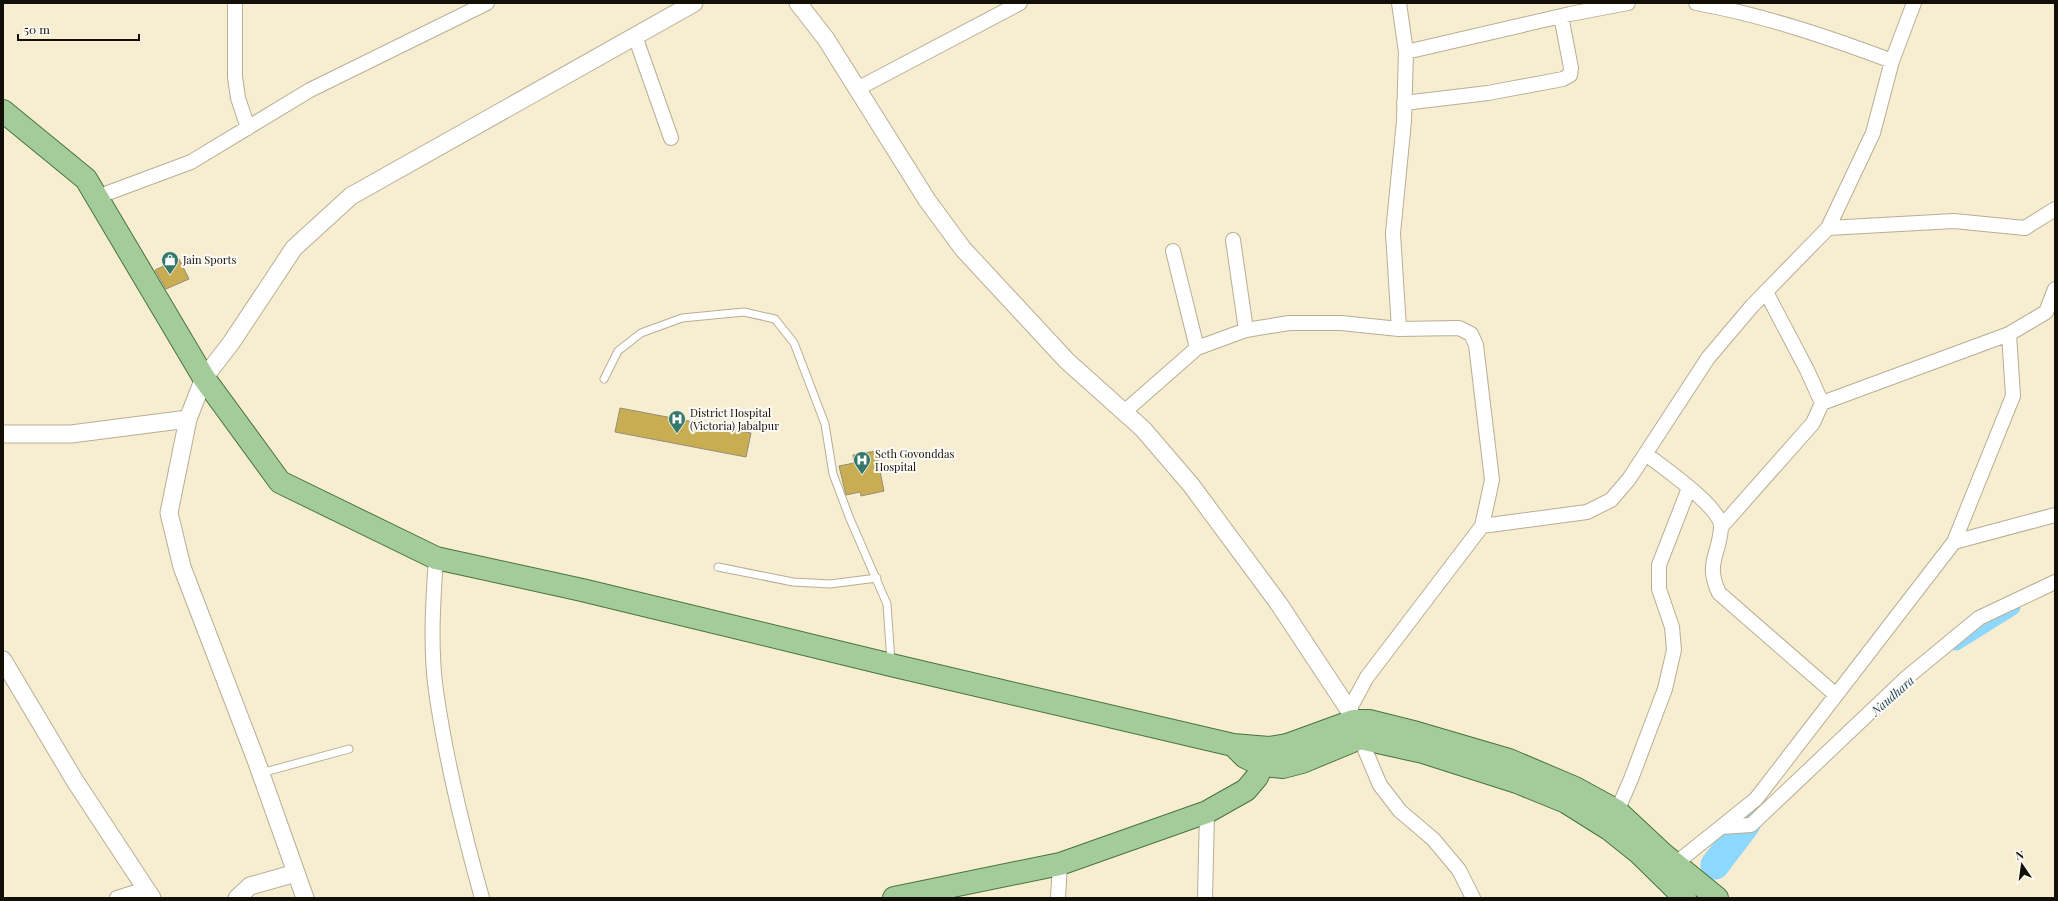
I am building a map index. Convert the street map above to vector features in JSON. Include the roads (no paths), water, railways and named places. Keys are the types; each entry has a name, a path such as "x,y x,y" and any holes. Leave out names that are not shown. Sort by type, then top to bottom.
{"main road":[{"path":"3,111 86,179 204,378 280,482 436,558 582,590 891,665 1233,745 1245,757 1266,756 1283,766 1302,762 1354,723 1423,752 1517,782 1613,820 1675,864 1717,898"},
{"path":"894,898 1060,864 1207,812 1246,790 1257,777 1266,756"},
{"path":"1613,820 1677,895"}],"street":[{"path":"235,3 235,77 238,98 248,128"},
{"path":"97,197 191,162 310,90 487,3"},
{"path":"305,898 261,773 182,567 169,513 188,420 204,378 231,343 294,248 351,196 694,3"},
{"path":"798,3 826,39 927,200 963,249 1068,361 1142,429 1191,485 1278,604 1354,723 1380,785 1400,811 1433,840 1459,870 1473,898"},
{"path":"857,89 1020,3"},
{"path":"1399,3 1406,52 1404,103 1393,233 1400,329"},
{"path":"1406,52 1566,11 1628,3"},
{"path":"1696,3 1737,10 1838,41 1892,61"},
{"path":"1482,526 1587,512 1611,500 1629,479 1708,358 1766,292 1828,228 1873,133 1892,61 1914,3"},
{"path":"1404,103 1488,93 1563,79 1570,75 1571,68 1566,11"},
{"path":"635,36 671,138"},
{"path":"1828,228 1954,221 2025,228 2055,209"},
{"path":"1233,240 1246,330"},
{"path":"1173,251 1184,304 1197,348"},
{"path":"1836,695 1719,593 1712,579 1713,559 1721,527 1813,423 1822,403 2009,334 2046,312 2055,289"},
{"path":"1766,292 1808,370 1822,403"},
{"path":"1124,412 1197,348 1246,330 1289,323 1341,323 1400,329 1459,328 1471,334 1476,345 1492,480 1482,526 1367,677 1354,723"},
{"path":"1675,864 1756,799 1954,542 2013,396 2009,334"},
{"path":"3,434 71,434 188,420"},
{"path":"1646,454 1689,488 1717,514 1721,527"},
{"path":"1613,820 1631,779 1664,689 1674,650 1672,627 1659,589 1660,565 1689,488"},
{"path":"1954,542 2055,515"},
{"path":"436,558 432,618 436,690 458,812 482,898"},
{"path":"1721,827 1752,825 1905,679 1979,618 2055,582"},
{"path":"3,660 21,687 74,781 149,894 117,898"},
{"path":"1205,898 1207,812"},
{"path":"1058,898 1060,864"},
{"path":"237,898 250,886 296,873"}],"lane":[{"path":"604,379 618,351 641,333 682,318 744,312 775,319 794,343 825,424 833,474 850,519 877,578 887,604 891,665"},
{"path":"718,567 793,582 830,584 877,578"},
{"path":"261,773 350,749"}],"waterway":[{"name":"Naudhara","path":"1956,642 2012,607"},
{"path":"1715,865 1746,824"}],"place":[{"name":"Jain Sports","path":"170,275"},
{"name":"District Hospital (Victoria) Jabalpur","path":"677,434"},
{"name":"Seth Govonddas Hospital","path":"862,475"}]}
